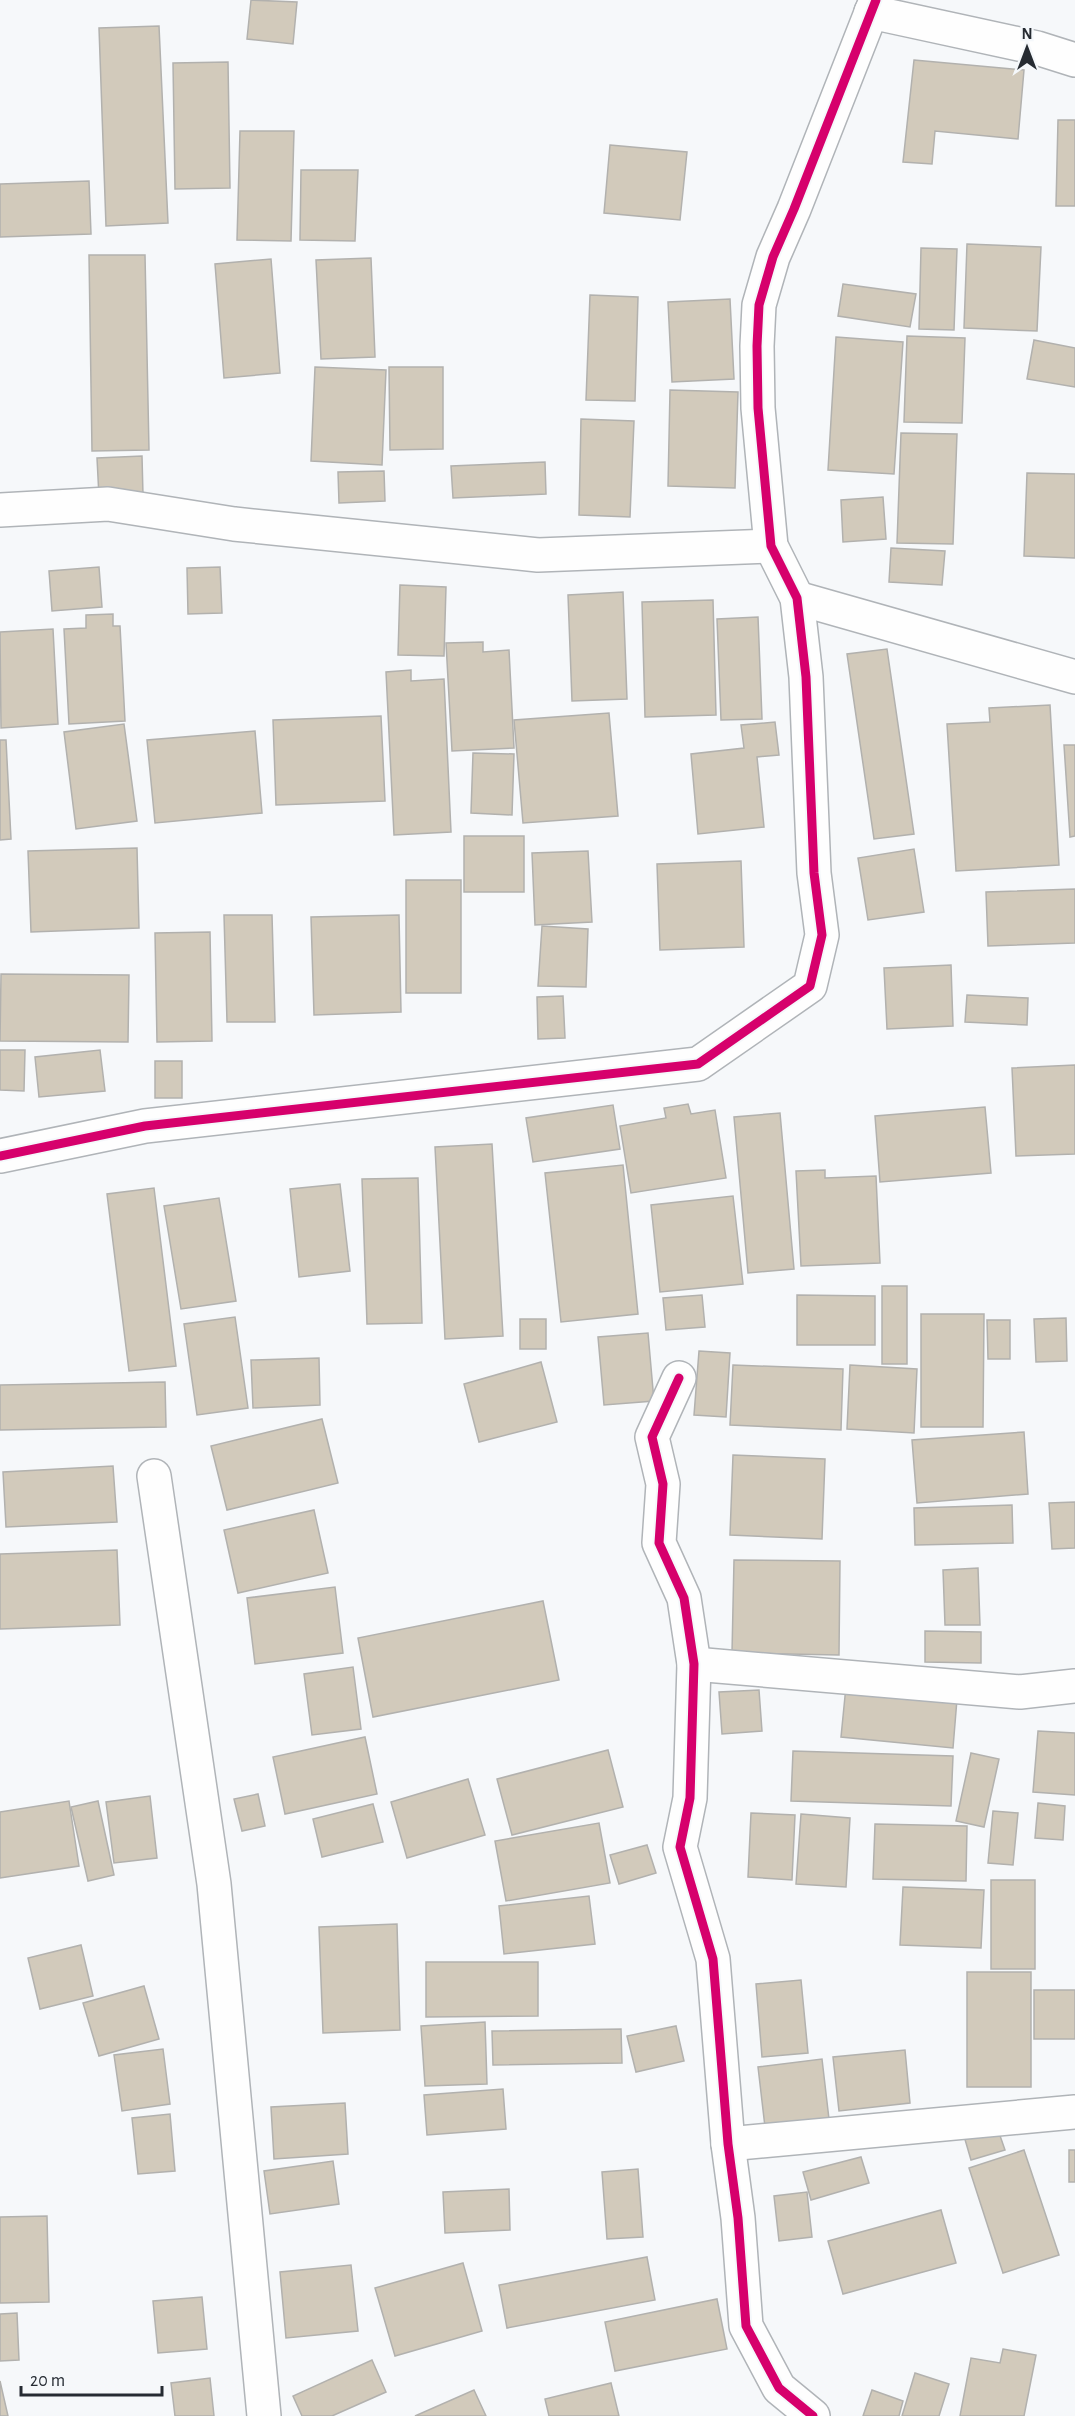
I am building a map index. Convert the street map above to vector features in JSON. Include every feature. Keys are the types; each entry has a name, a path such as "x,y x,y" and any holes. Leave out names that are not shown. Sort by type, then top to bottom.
{"street":[{"path":"0,1156 145,1126 698,1064 810,986 822,935 814,873 806,677 797,598 771,546 758,408 759,305 773,257 874,6 1075,60"},
{"path":"0,510 108,504 234,524 538,555 771,546"},
{"path":"797,598 1075,677"},
{"path":"679,1378 652,1437 663,1484 658,1544 684,1598 694,1664 690,1798 680,1847 713,1959 746,2326 779,2388 813,2416"},
{"path":"154,1476 214,1884 264,2416"},
{"path":"694,1664 894,1679 1020,1692 1075,1686"},
{"path":"728,2144 1075,2112"}],"building":[{"path":"251,0 297,2 293,44 247,39"},
{"path":"159,26 168,223 106,226 99,28"},
{"path":"914,60 1024,70 1018,139 935,131 932,164 903,162"},
{"path":"228,62 230,188 175,189 173,63"},
{"path":"1058,120 1075,120 1075,206 1056,206"},
{"path":"240,131 294,131 291,241 237,240"},
{"path":"610,145 687,152 680,220 604,213"},
{"path":"301,170 358,170 355,241 300,240"},
{"path":"89,181 91,234 0,237 0,184"},
{"path":"967,244 1041,247 1037,331 964,328"},
{"path":"921,248 957,249 954,330 919,329"},
{"path":"89,255 145,255 149,450 92,451"},
{"path":"371,258 375,357 321,359 316,260"},
{"path":"271,259 280,373 224,378 215,264"},
{"path":"843,284 916,294 910,327 838,316"},
{"path":"590,295 638,297 635,401 586,400"},
{"path":"730,299 734,379 672,382 668,302"},
{"path":"907,336 965,338 962,423 904,422"},
{"path":"836,337 903,342 894,474 828,470"},
{"path":"1034,340 1075,348 1075,387 1027,379"},
{"path":"315,367 386,370 382,465 311,461"},
{"path":"389,367 443,367 443,449 390,450"},
{"path":"670,390 738,392 735,488 668,486"},
{"path":"581,419 634,421 630,517 579,515"},
{"path":"901,433 957,434 953,544 897,543"},
{"path":"142,456 143,495 99,497 97,458"},
{"path":"545,462 546,494 453,498 451,466"},
{"path":"384,471 385,501 339,503 338,472"},
{"path":"1027,473 1075,474 1075,558 1024,556"},
{"path":"883,497 886,539 843,542 841,500"},
{"path":"891,548 945,551 942,585 889,582"},
{"path":"99,567 102,607 52,611 49,571"},
{"path":"220,567 222,613 188,614 187,568"},
{"path":"400,585 446,587 444,656 398,655"},
{"path":"623,592 627,699 572,701 568,595"},
{"path":"713,600 716,715 645,717 642,602"},
{"path":"113,614 113,626 120,626 125,721 69,724 64,629 86,628 86,615"},
{"path":"758,617 762,719 721,720 717,619"},
{"path":"53,629 58,724 1,728 0,632"},
{"path":"483,642 483,652 509,650 514,748 452,751 446,643"},
{"path":"887,649 914,834 874,839 847,654"},
{"path":"411,670 411,681 444,679 451,832 394,835 386,672"},
{"path":"1050,705 1059,865 956,871 947,724 990,722 989,708"},
{"path":"609,713 618,816 523,823 514,720"},
{"path":"381,716 385,801 276,805 273,720"},
{"path":"775,722 779,755 757,757 764,827 698,834 691,754 744,748 741,725"},
{"path":"124,724 137,821 76,829 64,732"},
{"path":"255,731 262,813 155,823 147,740"},
{"path":"0,740 6,740 11,839 0,840"},
{"path":"1064,745 1075,745 1075,836 1070,837"},
{"path":"473,753 514,754 512,815 471,813"},
{"path":"464,836 524,836 524,892 464,892"},
{"path":"137,848 139,928 31,932 28,851"},
{"path":"914,849 924,912 868,920 858,858"},
{"path":"588,851 592,922 535,925 532,853"},
{"path":"741,861 744,947 660,950 657,864"},
{"path":"406,880 461,880 461,993 406,993"},
{"path":"1075,889 1075,943 988,946 986,892"},
{"path":"224,915 272,915 275,1022 227,1022"},
{"path":"399,915 401,1012 314,1015 311,917"},
{"path":"542,926 588,929 586,987 538,986"},
{"path":"210,932 212,1041 157,1042 155,933"},
{"path":"951,965 953,1026 887,1029 884,968"},
{"path":"1,974 129,975 128,1042 0,1041"},
{"path":"967,995 1028,998 1027,1025 965,1022"},
{"path":"563,996 565,1038 538,1039 537,997"},
{"path":"0,1050 25,1050 24,1091 0,1090"},
{"path":"100,1050 105,1091 39,1097 35,1057"},
{"path":"155,1061 182,1061 182,1098 155,1098"},
{"path":"1075,1065 1075,1154 1016,1156 1012,1068"},
{"path":"688,1104 691,1114 715,1110 726,1178 631,1193 620,1126 666,1118 664,1108"},
{"path":"613,1105 620,1149 533,1162 526,1118"},
{"path":"985,1107 991,1173 880,1182 875,1116"},
{"path":"780,1113 794,1269 748,1273 734,1117"},
{"path":"492,1144 503,1336 445,1339 435,1147"},
{"path":"623,1165 638,1314 561,1322 545,1173"},
{"path":"825,1170 825,1178 876,1176 880,1263 801,1266 796,1171"},
{"path":"418,1178 422,1323 367,1324 362,1179"},
{"path":"340,1184 350,1271 299,1277 290,1189"},
{"path":"154,1188 176,1366 129,1371 107,1194"},
{"path":"733,1196 743,1284 660,1292 651,1205"},
{"path":"219,1198 236,1301 181,1309 164,1206"},
{"path":"882,1286 907,1286 907,1364 882,1364"},
{"path":"702,1295 705,1327 666,1330 663,1298"},
{"path":"797,1295 875,1296 875,1345 797,1345"},
{"path":"921,1314 984,1314 983,1427 921,1427"},
{"path":"235,1317 248,1408 197,1415 184,1324"},
{"path":"1066,1318 1067,1361 1036,1362 1034,1319"},
{"path":"520,1319 546,1319 546,1349 520,1349"},
{"path":"987,1320 1010,1320 1010,1359 988,1359"},
{"path":"648,1333 654,1401 604,1405 598,1337"},
{"path":"699,1351 730,1353 726,1417 694,1415"},
{"path":"319,1358 320,1405 253,1408 251,1360"},
{"path":"541,1362 557,1422 479,1442 464,1384"},
{"path":"733,1365 843,1369 841,1430 730,1425"},
{"path":"850,1365 917,1369 914,1433 847,1429"},
{"path":"165,1382 166,1427 0,1430 0,1385"},
{"path":"322,1419 338,1483 227,1510 211,1446"},
{"path":"1024,1432 1028,1494 917,1503 912,1440"},
{"path":"733,1455 825,1459 822,1539 730,1535"},
{"path":"113,1466 117,1522 6,1527 3,1472"},
{"path":"1075,1502 1075,1548 1052,1549 1049,1503"},
{"path":"1012,1505 1013,1543 915,1545 914,1508"},
{"path":"314,1510 328,1573 238,1593 224,1530"},
{"path":"117,1550 120,1625 0,1629 0,1554"},
{"path":"734,1560 840,1561 839,1655 732,1653"},
{"path":"978,1568 980,1625 945,1625 943,1570"},
{"path":"335,1587 343,1653 255,1664 247,1598"},
{"path":"543,1601 559,1680 373,1717 358,1638"},
{"path":"925,1631 981,1632 981,1663 925,1662"},
{"path":"353,1667 361,1729 312,1735 304,1674"},
{"path":"847,1676 958,1687 953,1748 841,1737"},
{"path":"759,1690 762,1731 722,1734 719,1692"},
{"path":"1038,1731 1075,1733 1075,1795 1033,1792"},
{"path":"365,1737 377,1794 285,1814 273,1757"},
{"path":"608,1750 623,1807 512,1835 497,1779"},
{"path":"793,1751 953,1756 951,1806 791,1801"},
{"path":"971,1753 999,1759 984,1827 956,1821"},
{"path":"468,1779 485,1835 407,1858 391,1802"},
{"path":"258,1794 265,1826 242,1831 234,1799"},
{"path":"150,1796 157,1858 114,1863 106,1802"},
{"path":"69,1801 79,1866 0,1878 0,1812"},
{"path":"98,1801 114,1875 88,1881 71,1807"},
{"path":"1038,1803 1065,1806 1063,1840 1035,1838"},
{"path":"373,1804 383,1842 322,1857 313,1819"},
{"path":"993,1811 1018,1813 1013,1865 988,1863"},
{"path":"751,1813 795,1815 792,1880 748,1877"},
{"path":"801,1814 850,1818 846,1887 796,1884"},
{"path":"599,1823 610,1883 506,1901 495,1841"},
{"path":"875,1824 967,1826 966,1881 873,1879"},
{"path":"647,1845 656,1873 619,1884 610,1855"},
{"path":"991,1880 1035,1880 1035,1969 991,1969"},
{"path":"903,1887 984,1890 981,1948 900,1945"},
{"path":"589,1896 595,1944 504,1954 499,1906"},
{"path":"397,1924 400,2030 323,2033 319,1927"},
{"path":"81,1945 93,1996 40,2009 28,1958"},
{"path":"426,1962 538,1962 538,2016 426,2017"},
{"path":"967,1972 1031,1972 1031,2087 967,2087"},
{"path":"801,1980 808,2053 762,2057 756,1984"},
{"path":"144,1986 159,2039 99,2056 83,2003"},
{"path":"1034,1990 1075,1990 1075,2039 1034,2039"},
{"path":"485,2022 487,2084 425,2086 421,2026"},
{"path":"676,2026 684,2061 636,2072 627,2036"},
{"path":"621,2029 622,2063 493,2065 492,2031"},
{"path":"163,2049 170,2104 122,2111 114,2055"},
{"path":"905,2050 910,2103 839,2111 833,2057"},
{"path":"822,2059 829,2119 765,2127 758,2067"},
{"path":"503,2089 506,2129 427,2135 424,2095"},
{"path":"345,2103 348,2154 274,2159 271,2107"},
{"path":"170,2114 175,2171 138,2174 132,2118"},
{"path":"997,2127 1005,2150 971,2160 964,2136"},
{"path":"1024,2150 1059,2255 1003,2273 969,2168"},
{"path":"1069,2150 1075,2150 1075,2182 1069,2182"},
{"path":"861,2157 869,2183 811,2200 803,2172"},
{"path":"333,2161 339,2204 270,2214 264,2171"},
{"path":"638,2169 643,2237 607,2239 602,2172"},
{"path":"509,2189 510,2230 445,2233 443,2192"},
{"path":"807,2192 812,2237 779,2241 774,2196"},
{"path":"941,2210 956,2263 843,2294 828,2241"},
{"path":"47,2216 49,2302 0,2303 0,2217"},
{"path":"647,2257 655,2300 507,2328 499,2285"},
{"path":"463,2263 482,2331 395,2356 375,2288"},
{"path":"351,2265 358,2331 286,2338 280,2272"},
{"path":"202,2297 207,2349 158,2353 153,2301"},
{"path":"717,2299 727,2349 615,2371 605,2322"},
{"path":"17,2313 19,2360 0,2361 0,2314"},
{"path":"1003,2349 1036,2355 1024,2416 960,2416 971,2358 1000,2363"},
{"path":"372,2360 386,2392 332,2416 302,2416 293,2396"},
{"path":"915,2373 949,2384 939,2416 902,2416"},
{"path":"210,2378 214,2416 175,2416 171,2383"},
{"path":"0,2381 8,2416 0,2416"},
{"path":"611,2383 619,2416 549,2416 545,2399"},
{"path":"474,2390 486,2416 415,2416"},
{"path":"872,2390 903,2401 899,2416 863,2416"}],"cycle path":[{"path":"0,1156 145,1126 698,1064 810,986 822,935 814,873 806,677 797,598 771,546 758,408 759,305 773,257 876,0"},
{"path":"679,1378 652,1437 663,1484 659,1543 684,1598 694,1664 690,1798 680,1847 713,1959 746,2326 779,2388 813,2416"}]}
